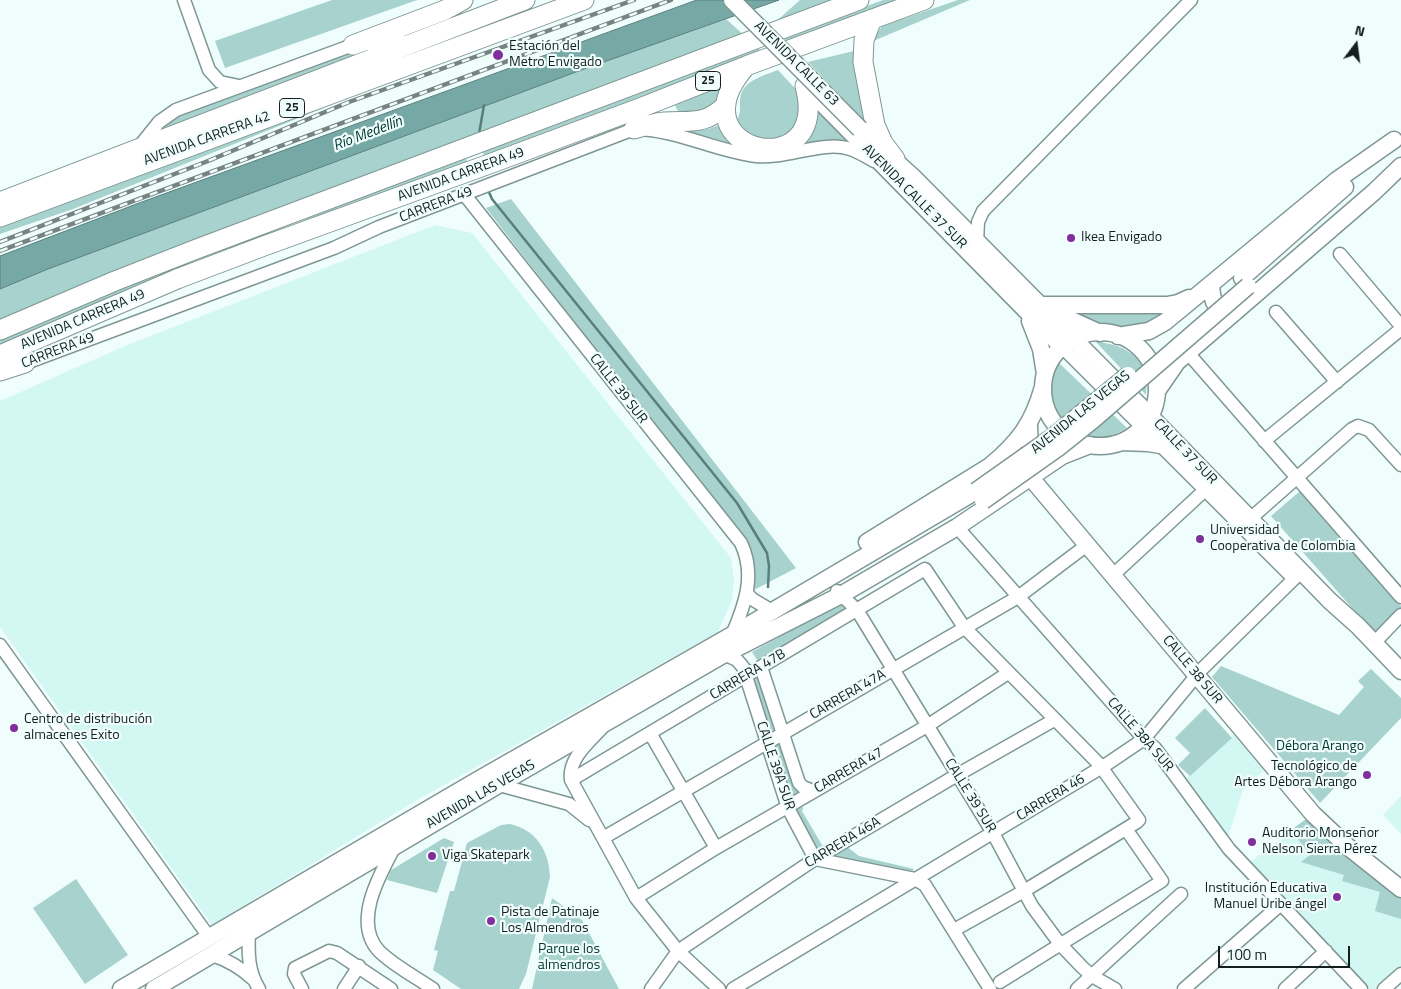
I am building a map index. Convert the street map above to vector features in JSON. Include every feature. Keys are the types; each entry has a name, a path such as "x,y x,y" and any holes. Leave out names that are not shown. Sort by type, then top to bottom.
{"highway":[{"path":"353,44 445,10 463,0"},
{"path":"451,27 468,0"},
{"name":"AVENIDA CARRERA 42","path":"0,202 525,0"},
{"name":"AVENIDA CARRERA 42","path":"0,217 584,0"},
{"name":"AVENIDA CARRERA 49","path":"0,330 115,280 859,0"},
{"name":"AVENIDA CARRERA 49","path":"0,356 177,279 264,246 473,180 492,163 918,2"},
{"path":"872,19 864,40 863,62 875,125 883,143 888,162"},
{"path":"746,66 732,83 729,90 726,116 733,133 750,145 762,148 776,148 787,145 797,138 805,123 808,108 805,86"},
{"path":"634,129 656,123 710,118 726,105"},
{"path":"177,279 291,214"},
{"path":"0,373 25,363"}],"main road":[{"name":"AVENIDA CALLE 63","path":"718,0 805,86"},
{"name":"AVENIDA CALLE 63","path":"732,0 860,128"},
{"name":"AVENIDA CALLE 37 SUR","path":"805,86 977,242 1031,306"},
{"name":"AVENIDA CALLE 37 SUR","path":"860,128 888,162 1031,306"},
{"name":"AVENIDA LAS VEGAS","path":"1245,282 1397,137"},
{"name":"AVENIDA LAS VEGAS","path":"1118,336 1140,333 1157,327 1337,180 1397,137"},
{"name":"AVENIDA LAS VEGAS","path":"839,593 980,496 1367,185 1399,170"},
{"name":"AVENIDA LAS VEGAS","path":"1146,422 1171,370 1188,353 1399,170"},
{"path":"1031,306 1178,303 1205,289 1217,307 1235,313"},
{"path":"1031,306 1100,333 1118,336 1134,344 1147,357 1155,373 1165,441 1148,443 1121,442"},
{"path":"1031,306 1044,359 1046,407 1056,425 1071,438 1090,445 1111,445 1129,438 1146,422"},
{"name":"CALLE 37 SUR","path":"1031,306 1221,498 1250,519 1298,575 1358,626 1401,671"},
{"path":"1031,478 1029,425 1039,401 1049,364 1067,343 1090,334 1100,333"},
{"name":"AVENIDA LAS VEGAS","path":"122,989 478,780 732,635 766,611 786,593 990,466 1029,425"},
{"name":"AVENIDA LAS VEGAS","path":"154,989 498,785 724,654 812,608 956,527 1014,490 1062,456 1090,445"},
{"path":"990,466 1007,472 1014,484 1014,490"},
{"name":"CALLE 38 SUR","path":"1031,478 1313,814 1347,846 1401,889"},
{"name":"AVENIDA LAS VEGAS","path":"766,611 980,496"},
{"name":"CALLE 37 SUR","path":"1330,601 1352,632 1401,684"},
{"path":"763,634 761,624 766,611"},
{"path":"523,771 520,766 522,760 537,752 549,739"}],"street":[{"path":"184,0 209,70 220,82 239,86"},
{"path":"918,2 932,0"},
{"path":"977,242 978,222 983,211 1191,0"},
{"name":"AVENIDA CARRERA 42","path":"139,148 159,122 176,110 353,44 416,41"},
{"name":"CARRERA 49","path":"25,363 326,251 379,227 464,194 473,180 496,182 634,129 661,131 728,150 757,156 785,155 821,148 840,147 850,148 888,162"},
{"name":"CALLE 39 SUR","path":"464,194 740,543 748,569 747,594 744,607 732,635"},
{"path":"1264,441 1401,328 1340,254"},
{"path":"1276,312 1337,382"},
{"path":"1188,353 1401,597"},
{"path":"1250,519 1352,429 1358,426 1370,430 1401,465"},
{"name":"CALLE 37 SUR","path":"1165,441 1205,490 1221,498 1298,575"},
{"path":"1112,575 1205,490"},
{"name":"CALLE 38A SUR","path":"956,527 1144,739 1155,748 1229,849 1361,989"},
{"name":"CARRERA 47A","path":"603,838 1018,597 1087,545"},
{"name":"CARRERA 47B","path":"571,780 925,569 964,627"},
{"name":"CARRERA 46","path":"733,989 1101,768 1144,739 1197,675 1298,575"},
{"name":"CALLE 39 SUR","path":"839,593 856,610 993,833 1032,906 1060,944 1092,976 1115,989"},
{"path":"747,594 766,611"},
{"path":"1374,643 1401,615"},
{"path":"954,930 1024,891 1138,820 1101,768 964,627"},
{"path":"0,646 209,938"},
{"name":"CALLE 39A SUR","path":"724,654 740,663 746,676 788,808 815,859"},
{"name":"CALLE 39A SUR","path":"761,667 799,783 813,791"},
{"name":"CARRERA 47","path":"636,898 716,848 927,726 1008,673"},
{"name":"CARRERA 46A","path":"651,989 678,951 815,859 1054,720"},
{"path":"609,721 577,755 570,773 571,780 636,898 678,951 719,989"},
{"path":"650,733 716,848"},
{"path":"478,780 569,804 580,811 596,826"},
{"path":"815,859 915,879 925,885 954,930 995,985 1162,880 1126,829"},
{"path":"395,846 372,894 368,915 369,930 372,941 385,956 433,989"},
{"path":"1077,989 1181,894"},
{"path":"1184,989 1280,904"},
{"path":"248,932 249,965 257,985"},
{"path":"302,989 294,974 295,968 329,951 337,953 359,966 391,989"},
{"path":"1284,989 1326,952"},
{"path":"212,954 243,969 257,985"},
{"path":"344,989 359,966"},
{"path":"1384,989 1401,974"}],"shaded area":[{"path":"435,225 472,233 731,558 734,581 732,600 718,632 417,800 212,925 0,627 0,401 125,346"},
{"path":"1236,733 1266,769 1243,790 1227,840 1180,784"},
{"path":"1401,796 1401,834 1383,815"},
{"name":"Institución Educativa Manuel Uribe ángel","path":"1313,814 1401,889 1401,974 1384,989 1361,989 1245,866"}],"green space":[{"path":"332,0 417,0 225,68 215,41"},
{"path":"800,0 841,0 771,26"},
{"path":"883,0 903,0 787,42 784,37"},
{"path":"958,0 970,0 871,42 882,26"},
{"path":"726,19 746,37 0,322 0,289 48,269 584,69"},
{"path":"756,46 761,51 485,159 482,149"},
{"path":"858,50 868,125 808,62"},
{"path":"353,51 370,51 156,136 179,114"},
{"path":"778,70 802,96 794,134 759,142 734,123 740,113 741,94 753,80"},
{"path":"729,79 720,99 712,109 707,112 680,116 674,103"},
{"path":"351,97 73,209 0,234 0,225"},
{"path":"814,108 846,141 844,145 761,152 678,133 708,129 722,124 777,150"},
{"path":"465,155 468,165 257,240 359,197"},
{"path":"511,199 796,568 754,590 753,560 744,537 702,486 486,208"},
{"path":"238,240 0,348 0,340 63,310"},
{"path":"1076,308 1162,309 1165,314 1132,329 1106,324 1093,325 1073,317"},
{"path":"1096,342 1118,346 1134,356 1144,373 1146,395"},
{"path":"1058,362 1127,428 1111,436 1095,437 1081,433 1066,422 1053,406 1049,395 1051,381"},
{"path":"1300,491 1401,606 1401,609 1374,633 1271,516"},
{"path":"841,603 845,611 757,660 752,652"},
{"name":"Débora Arango","path":"1221,666 1339,715 1364,687 1358,681 1371,669 1401,698 1401,718 1320,803 1212,677"},
{"path":"763,673 800,797 802,811 822,845 824,847 846,846 859,856 914,869 908,877 831,861 807,844 748,682"},
{"path":"1205,708 1232,738 1190,776 1178,765 1190,753 1175,738"},
{"path":"1313,814 1401,889 1401,919 1375,911 1380,892 1342,881 1344,875 1301,862 1310,855 1291,830"},
{"name":"Pista de Patinaje Los Almendros","path":"510,824 534,836 544,850 549,867 550,877 526,974 519,989 461,989 433,970 438,951 434,950 450,891 454,891 467,843 501,825"},
{"name":"Viga Skatepark","path":"444,838 454,842 437,893 387,880 391,870"},
{"path":"76,879 128,955 85,984 33,908"},
{"name":"Parque los almendros","path":"552,898 582,920 619,989 532,989"}],"water":[{"name":"Río Medellín","path":"697,0 779,0 584,69 48,269 0,289 0,256 139,203"}],"waterway":[{"path":"479,134 484,105"},
{"path":"488,190 492,199 737,503 767,553 769,566 768,587"}],"railway":[{"path":"0,242 208,161 349,102 634,0"},
{"path":"0,251 671,0"}],"place":[{"name":"Estación del Metro Envigado","path":"498,55"},
{"name":"Ikea Envigado","path":"1071,238"},
{"name":"Universidad Cooperativa de Colombia","path":"1200,539"},
{"name":"Centro de distribución almacenes Exito","path":"14,728"},
{"name":"Tecnológico de Artes Débora Arango","path":"1367,775"},
{"name":"Auditorio Monseñor Nelson Sierra Pérez","path":"1252,842"},
{"name":"Viga Skatepark","path":"432,856"},
{"name":"Institución Educativa Manuel Uribe ángel","path":"1337,897"},
{"name":"Pista de Patinaje Los Almendros","path":"491,921"}]}
